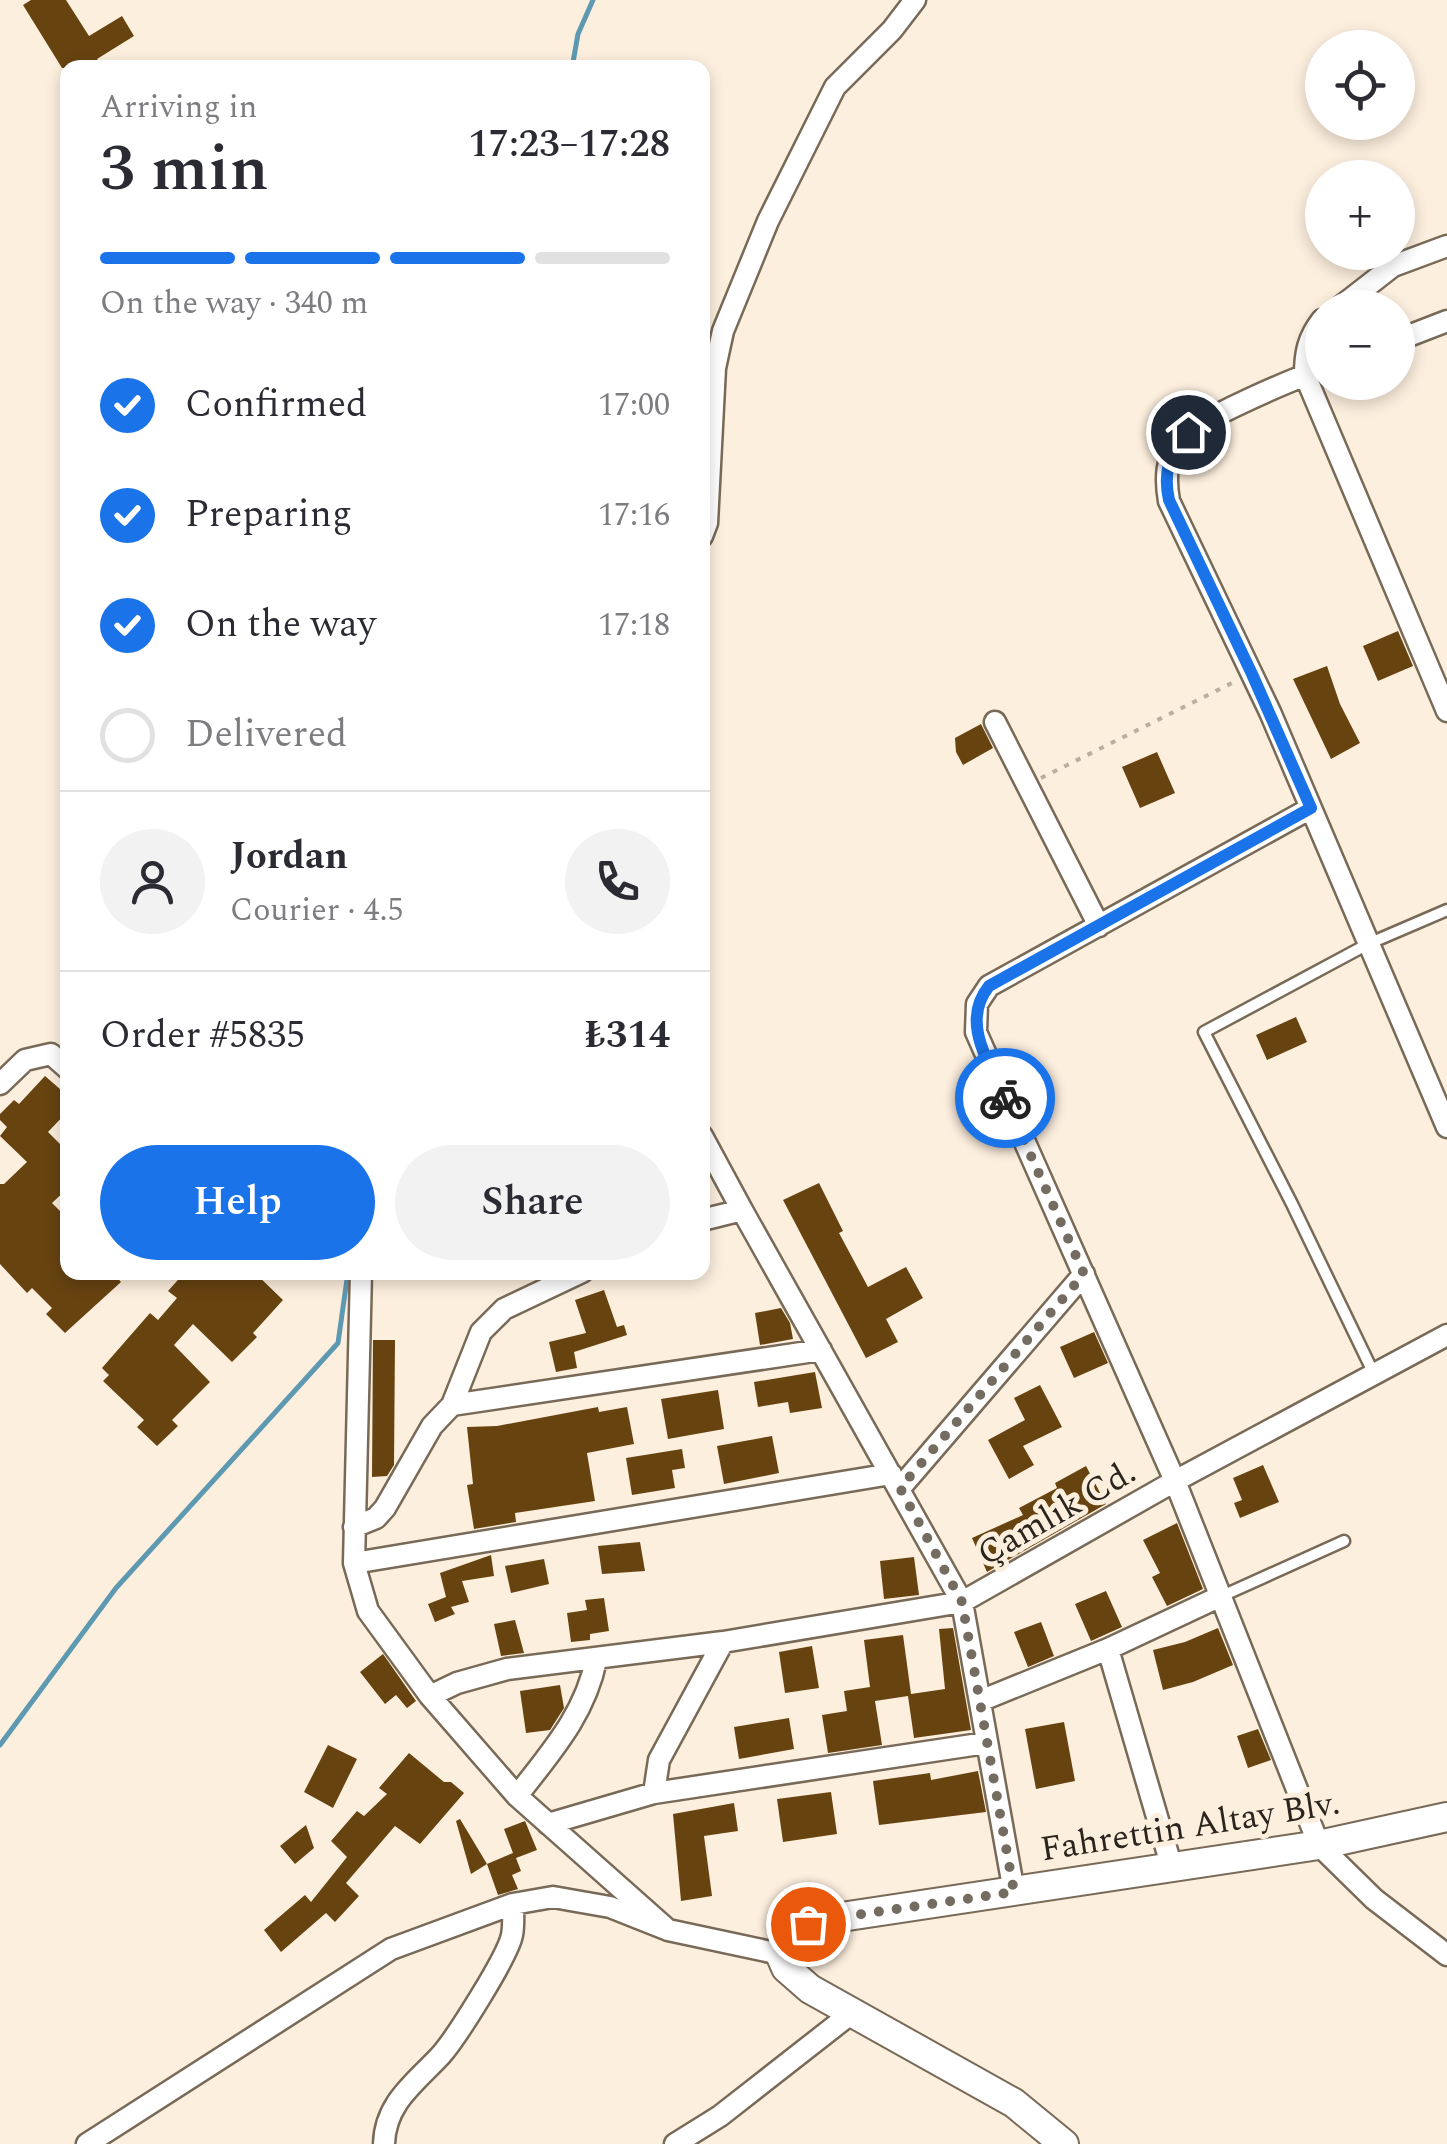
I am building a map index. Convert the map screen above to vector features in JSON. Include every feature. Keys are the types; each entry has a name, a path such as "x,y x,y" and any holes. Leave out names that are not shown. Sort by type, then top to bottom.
{"street":[{"path":"710,454 715,368 723,331 768,221 835,87 892,30 915,0"},
{"path":"1362,290 1393,266 1447,246"},
{"path":"1415,333 1447,321"},
{"path":"1305,376 1188,432 1170,456 1166,471 1169,500 1252,674 1447,1127"},
{"path":"1325,400 1447,710"},
{"path":"995,722 1099,926"},
{"path":"1311,808 989,986 977,1004 974,1018 976,1032 1175,1482 1320,1845 1374,1899 1447,1956"},
{"path":"0,1084 25,1060 52,1054 60,1062"},
{"path":"710,1151 962,1602 1014,1892"},
{"path":"710,1218 742,1210"},
{"path":"354,1563 896,1481 1084,1274"},
{"path":"361,1280 354,1563 368,1611 430,1696 517,1796 668,1930"},
{"path":"354,1527 376,1518 385,1508 432,1426 452,1405 474,1345 492,1319 504,1309 565,1280"},
{"name":"Çamlık Cd.","path":"430,1696 457,1683 507,1669 723,1642 962,1602 1447,1335"},
{"path":"452,1405 821,1350"},
{"path":"980,1701 1108,1649 1221,1596"},
{"path":"654,1792 659,1760 723,1642"},
{"path":"1108,1649 1172,1868"},
{"path":"517,1796 572,1724 586,1698 596,1660"},
{"path":"548,1824 654,1792 986,1743"},
{"name":"Fahrettin Altay Blv.","path":"780,1954 791,1936 808,1924 828,1919 1320,1845 1447,1817"},
{"path":"87,2144 391,1949 513,1904 554,1897 610,1907 668,1930 780,1954 786,1968 810,1989 1014,2103 1064,2144"},
{"path":"384,2144 384,2124 404,2091 443,2052 502,1964 512,1936 513,1904"},
{"path":"675,2144 720,2116 853,2012"}],"lane":[{"path":"1374,1375 1204,1032 1368,944 1447,910"},
{"path":"1221,1596 1344,1541"}],"path":[{"path":"1027,785 1252,674"}],"building":[{"path":"31,0 66,0 89,36 122,16 134,36 98,60 60,60 60,65 23,5"},
{"path":"1398,631 1413,666 1378,681 1363,646"},
{"path":"1327,666 1340,704 1360,743 1331,759 1293,679"},
{"path":"981,724 993,748 963,765 956,752 955,738"},
{"path":"1157,752 1175,793 1140,808 1122,767"},
{"path":"1296,1017 1307,1042 1267,1060 1256,1035"},
{"path":"45,1076 60,1089 60,1119 48,1132 60,1144 60,1196 52,1203 60,1211 60,1280 121,1282 65,1333 46,1314 52,1308 32,1288 27,1293 0,1264 0,1184 27,1162 0,1136 7,1127 0,1114 14,1100 19,1104"},
{"path":"819,1183 843,1231 839,1233 868,1287 906,1267 923,1298 886,1319 898,1342 866,1358 783,1200"},
{"path":"178,1280 262,1280 283,1300 253,1333 257,1337 232,1362 193,1324 174,1345 210,1382 172,1420 178,1426 157,1446 137,1427 144,1420 103,1381 109,1375 102,1368 150,1313 158,1320 177,1298 168,1291"},
{"path":"604,1290 617,1327 624,1325 627,1335 574,1352 577,1368 556,1372 549,1342 586,1333 575,1300"},
{"path":"781,1308 793,1339 760,1345 755,1313"},
{"path":"1094,1332 1108,1363 1074,1378 1060,1347"},
{"path":"373,1340 395,1340 394,1465 387,1476 372,1477"},
{"path":"815,1372 822,1408 790,1413 788,1402 758,1407 754,1382"},
{"path":"1040,1385 1062,1427 1023,1446 1034,1465 1009,1479 988,1440 1025,1420 1014,1398"},
{"path":"718,1390 724,1429 668,1439 661,1399"},
{"path":"598,1407 599,1412 627,1407 634,1444 587,1453 595,1501 515,1513 516,1522 474,1529 467,1485 473,1484 467,1427 497,1426"},
{"path":"772,1436 779,1473 724,1484 717,1446"},
{"path":"682,1449 685,1468 672,1470 675,1488 632,1495 626,1458"},
{"path":"1263,1465 1279,1502 1240,1518 1234,1503 1242,1500 1233,1478"},
{"path":"1086,1466 1106,1504 987,1572 972,1538 1023,1515 1019,1508 1057,1488 1055,1483"},
{"path":"1177,1523 1203,1589 1167,1606 1152,1577 1160,1573 1143,1540"},
{"path":"640,1542 645,1571 602,1574 598,1546"},
{"path":"491,1555 494,1576 462,1581 469,1602 451,1607 455,1614 435,1622 428,1604 446,1597 440,1573"},
{"path":"914,1557 919,1595 884,1599 880,1561"},
{"path":"544,1559 549,1584 511,1593 505,1566"},
{"path":"1106,1591 1122,1627 1091,1641 1075,1604"},
{"path":"604,1598 609,1631 590,1634 590,1640 571,1642 567,1613 587,1610 585,1600"},
{"path":"515,1620 524,1653 501,1656 494,1624"},
{"path":"1041,1622 1054,1656 1028,1667 1014,1632"},
{"path":"953,1628 971,1730 914,1738 908,1696 875,1701 882,1745 828,1753 822,1715 847,1711 844,1691 870,1687 864,1640 903,1635 911,1694 945,1689 939,1629"},
{"path":"1218,1628 1233,1665 1163,1690 1153,1650"},
{"path":"812,1646 819,1688 785,1693 779,1652"},
{"path":"383,1654 416,1701 407,1708 396,1695 385,1704 360,1672"},
{"path":"560,1685 564,1708 550,1730 526,1733 520,1691"},
{"path":"789,1718 794,1749 739,1759 734,1727"},
{"path":"1064,1722 1075,1781 1036,1789 1025,1729"},
{"path":"1258,1729 1271,1760 1248,1768 1237,1736"},
{"path":"328,1745 357,1759 333,1808 304,1792"},
{"path":"409,1753 464,1793 420,1844 395,1826 346,1883 359,1896 335,1922 326,1913 281,1952 264,1930 305,1895 311,1902 347,1857 331,1841 357,1811 364,1816 387,1794 379,1788"},
{"path":"978,1771 986,1812 879,1825 873,1781 930,1773 931,1780"},
{"path":"831,1792 837,1834 783,1842 777,1799"},
{"path":"734,1803 738,1831 704,1836 712,1896 681,1901 673,1814"},
{"path":"460,1819 487,1864 471,1874 456,1821"},
{"path":"525,1821 537,1850 516,1858 521,1871 512,1875 518,1889 498,1895 487,1864 513,1853 504,1829"},
{"path":"306,1825 314,1848 295,1864 280,1846"}],"waterway":[{"path":"573,60 578,34 593,0"},
{"path":"0,1745 116,1588 338,1343 347,1280"}],"way so far":[{"path":"808,1924 1014,1892 962,1602 900,1488 1084,1274 1005,1098"}],"route":[{"path":"1005,1098 976,1032 977,1004 989,986 1311,808 1169,500 1166,471 1170,456 1188,432"}]}
